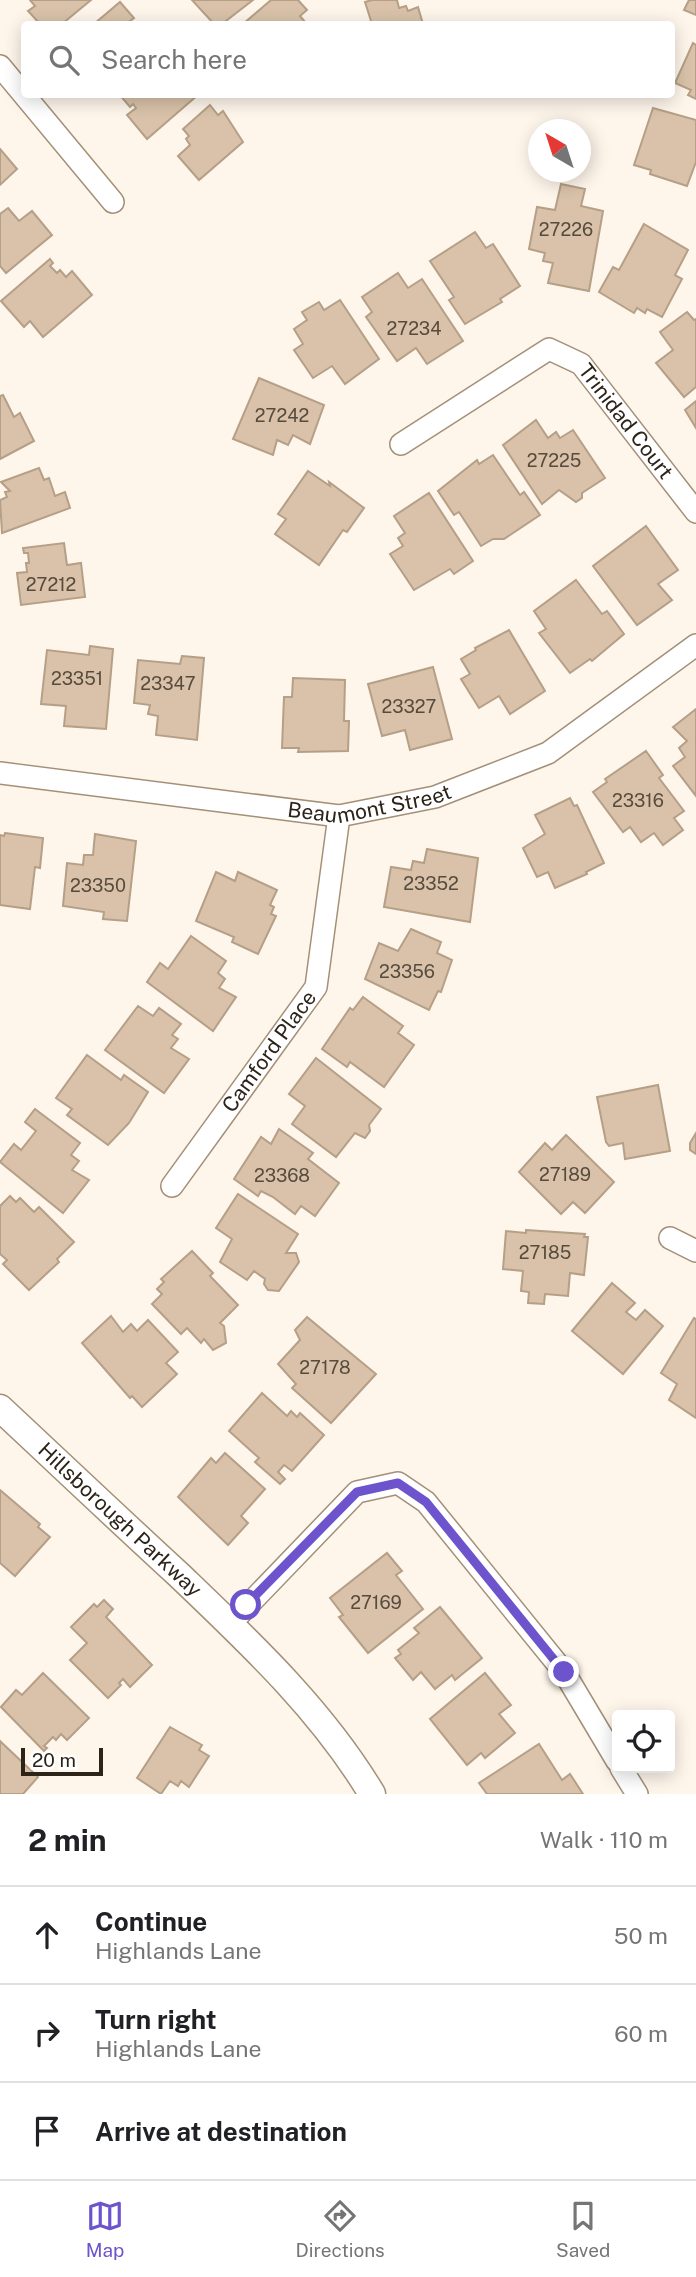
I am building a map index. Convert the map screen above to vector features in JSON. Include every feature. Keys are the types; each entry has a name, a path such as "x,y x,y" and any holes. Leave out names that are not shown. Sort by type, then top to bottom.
{"street":[{"path":"0,66 21,91"},
{"path":"27,98 113,202"},
{"name":"Trinidad Court","path":"401,444 549,349 581,364 696,512"},
{"name":"Beaumont Street","path":"0,773 339,816 435,797 548,753 696,645"},
{"name":"Camford Place","path":"172,1186 316,987 339,816"},
{"path":"670,1238 696,1251"},
{"name":"Hillsborough Parkway","path":"0,1408 230,1624 298,1693 357,1769 372,1794"},
{"path":"230,1624 357,1492 398,1483 426,1502 564,1672 612,1753"},
{"path":"624,1773 637,1794"}],"building":[{"path":"30,0 91,0 66,21 37,21 28,11 35,6"},
{"path":"192,0 253,0 226,21 211,21"},
{"path":"271,0 298,0 307,10 300,16 304,21 246,21"},
{"path":"397,0 399,8 406,6 408,11 418,7 422,21 371,21 365,2"},
{"path":"689,0 696,0 696,15 684,10"},
{"path":"120,2 134,18 130,21 98,21"},
{"path":"693,43 696,45 696,99 688,95 691,90 675,83"},
{"path":"122,98 194,98 147,139 127,115 136,108 133,104 130,107"},
{"path":"210,105 218,115 223,111 243,142 199,180 178,156 190,145 186,139 189,136 183,129"},
{"path":"653,108 696,120 696,162 687,186 650,174 651,170 634,165"},
{"path":"0,149 17,169 0,185"},
{"path":"561,184 585,189 581,206 603,211 589,291 548,283 553,263 543,261 545,253 529,249 537,207 555,210"},
{"path":"8,208 19,221 32,211 52,235 6,273 0,266 0,214"},
{"path":"644,224 688,250 675,275 682,279 662,317 647,309 645,313 637,308 634,313 599,292 613,267 619,270"},
{"path":"475,232 486,248 493,244 520,286 500,299 502,302 465,324 449,300 454,297 430,261"},
{"path":"50,259 53,263 50,266 57,273 60,270 66,277 72,271 92,295 43,337 30,321 24,327 1,301"},
{"path":"398,273 408,288 422,279 463,341 427,364 416,348 397,361 366,317 372,312 362,297"},
{"path":"340,300 379,359 345,384 332,366 313,378 294,350 303,344 294,329 307,320 302,312 319,302 324,310"},
{"path":"687,312 696,319 696,387 684,397 656,363 673,350 660,332"},
{"path":"259,378 324,405 310,444 293,435 288,445 277,440 273,455 233,439"},
{"path":"3,395 14,417 20,413 34,441 0,459 0,396"},
{"path":"696,401 696,428 685,410"},
{"path":"536,420 548,438 556,432 560,438 573,430 605,478 582,493 582,498 576,502 559,490 542,504 503,445"},
{"path":"493,455 520,495 524,492 540,515 504,539 493,539 481,546 459,512 454,515 438,491 477,460 479,464"},
{"path":"39,468 44,480 49,478 55,496 65,492 70,508 2,533 0,500 7,497 5,492 10,491 1,482"},
{"path":"308,471 330,486 329,482 364,508 347,532 343,530 319,565 275,534 286,519 278,514"},
{"path":"429,493 473,561 454,574 450,569 414,590 390,554 403,546 398,538 405,533 394,516"},
{"path":"646,526 678,570 658,584 672,600 637,625 593,566"},
{"path":"64,543 67,565 81,563 85,597 21,605 17,573 27,572 26,563 29,563 28,553 24,553 23,548"},
{"path":"576,580 602,614 607,611 624,634 592,661 590,659 570,673 539,633 546,629 534,611"},
{"path":"509,630 545,691 510,714 499,696 479,708 461,679 470,674 461,659 476,650 475,648"},
{"path":"90,646 113,649 106,729 64,726 66,706 41,704 47,650 89,655"},
{"path":"182,656 204,658 197,740 156,735 158,716 148,714 150,705 134,703 138,660 180,664"},
{"path":"433,667 452,739 410,750 405,730 382,736 368,684"},
{"path":"293,678 345,680 344,721 349,721 348,751 298,752 299,748 282,748 284,697 292,697"},
{"path":"696,709 696,796 673,766 685,757 679,748 687,741 673,727"},
{"path":"646,751 663,775 659,778 684,811 674,818 683,830 663,845 654,833 641,842 630,827 623,832 593,792 607,782 605,779"},
{"path":"570,798 574,806 577,805 604,863 555,888 548,872 537,877 523,848 545,834 535,815"},
{"path":"5,833 43,838 40,868 35,867 30,909 0,905 0,835 4,836"},
{"path":"95,834 136,841 127,921 103,919 104,912 63,906 67,863 83,865 84,855 93,855"},
{"path":"427,849 478,858 470,922 384,907 391,867 411,870 413,861 424,863"},
{"path":"216,872 235,881 238,872 277,890 270,905 274,907 271,914 276,916 258,954 232,942 234,937 196,921"},
{"path":"411,929 441,942 437,953 452,960 441,992 438,991 429,1010 365,979 379,943 398,951"},
{"path":"191,936 226,961 218,973 225,979 219,988 236,997 213,1031 147,982 160,963 168,969"},
{"path":"363,997 403,1026 398,1033 414,1045 384,1087 350,1062 347,1067 322,1049 350,1008 353,1010"},
{"path":"138,1006 153,1016 159,1008 181,1024 172,1035 178,1039 171,1048 189,1059 164,1093 105,1050"},
{"path":"87,1055 121,1080 124,1075 148,1092 129,1123 108,1145 67,1115 72,1109 56,1098"},
{"path":"316,1058 381,1109 369,1125 370,1131 365,1138 355,1133 336,1157 292,1124 305,1106 289,1094"},
{"path":"658,1085 670,1151 625,1159 623,1143 609,1146 606,1142 597,1097"},
{"path":"35,1109 80,1143 71,1155 79,1161 72,1170 89,1180 63,1213 0,1162 14,1144 21,1150 36,1131 25,1122"},
{"path":"279,1129 313,1153 308,1159 339,1183 315,1216 301,1206 295,1214 273,1197 261,1191 258,1196 234,1179 261,1137 271,1144"},
{"path":"696,1133 696,1154 690,1150 690,1143"},
{"path":"566,1135 614,1182 585,1213 573,1202 561,1214 519,1172 545,1143 552,1150"},
{"path":"238,1194 298,1234 286,1253 296,1253 299,1262 279,1291 268,1290 264,1284 265,1279 254,1271 247,1280 220,1262 232,1239 216,1228"},
{"path":"10,1196 16,1202 20,1198 34,1212 39,1207 74,1242 57,1259 59,1262 29,1290 3,1264 7,1260 0,1254 0,1206"},
{"path":"526,1230 585,1234 584,1237 588,1237 584,1275 570,1273 568,1296 545,1294 544,1304 528,1303 529,1292 521,1291 523,1271 503,1269 506,1231 526,1233"},
{"path":"192,1251 213,1273 210,1276 238,1305 220,1323 224,1326 226,1343 213,1350 204,1339 201,1343 187,1328 181,1334 152,1304 162,1294 157,1289 164,1282 161,1279"},
{"path":"612,1283 635,1303 626,1312 636,1320 645,1310 663,1326 623,1374 572,1331"},
{"path":"111,1316 123,1332 131,1324 137,1331 148,1320 178,1352 166,1363 177,1374 142,1407 132,1396 130,1398 82,1343"},
{"path":"307,1317 376,1374 331,1423 292,1388 296,1384 278,1364 300,1340 295,1330"},
{"path":"694,1318 696,1418 669,1400 677,1384 661,1373"},
{"path":"262,1393 287,1416 291,1411 297,1417 300,1413 324,1435 292,1471 284,1465 278,1472 285,1479 280,1484 255,1462 259,1458 229,1431"},
{"path":"225,1453 265,1489 241,1516 248,1523 228,1545 178,1497 211,1458 216,1463"},
{"path":"0,1490 40,1524 38,1527 50,1537 15,1576 0,1563"},
{"path":"387,1553 402,1571 396,1575 423,1609 368,1653 339,1617 343,1615 330,1598"},
{"path":"104,1600 113,1609 106,1617 152,1665 130,1687 123,1679 119,1683 121,1685 108,1698 70,1660 87,1643 71,1627 94,1604 97,1607"},
{"path":"440,1607 482,1658 455,1680 452,1675 435,1689 421,1672 413,1680 395,1658 401,1654 398,1650 419,1633 414,1628"},
{"path":"43,1673 89,1718 67,1740 61,1734 56,1740 53,1737 44,1746 47,1748 44,1751 1,1707 16,1690 22,1695"},
{"path":"485,1673 511,1705 499,1714 515,1733 485,1758 481,1753 467,1765 430,1719"},
{"path":"170,1727 202,1745 199,1750 209,1756 189,1787 181,1781 178,1786 170,1781 161,1794 137,1778"},
{"path":"0,1741 38,1777 23,1794 0,1794"},
{"path":"539,1744 562,1780 570,1774 583,1794 487,1794 479,1783"}],"route":[{"path":"246,1605 357,1492 398,1483 426,1502 564,1672"}]}
